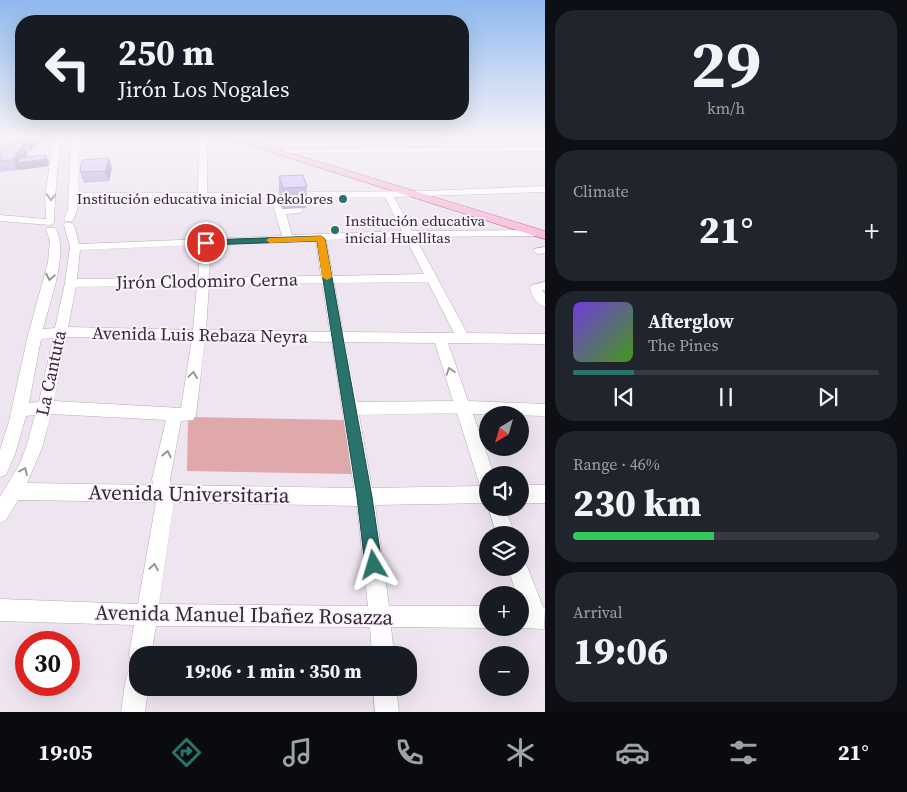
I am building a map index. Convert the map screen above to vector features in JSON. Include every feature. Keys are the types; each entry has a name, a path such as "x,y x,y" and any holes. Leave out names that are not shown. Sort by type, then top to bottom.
{"main road":[{"path":"333,170 408,194 540,229"},
{"path":"349,170 540,229"}],"street":[{"name":"La Cantuta","path":"0,469 10,446 35,335 48,288 55,240 50,225 53,170"},
{"name":"La Cantuta","path":"0,514 14,491 34,448 45,406 71,283 75,247 69,222 73,210 73,170"},
{"path":"202,170 202,194"},
{"path":"72,196 426,194 544,189"},
{"path":"388,193 407,234 463,338"},
{"path":"275,194 288,240"},
{"path":"280,212 299,210"},
{"path":"0,218 50,225"},
{"path":"0,224 50,225 62,218 69,222"},
{"path":"75,247 321,239 540,229"},
{"path":"321,239 365,497 382,646"},
{"path":"141,646 165,502 161,479 181,414 199,335 206,243"},
{"name":"Jirón Clodomiro Cerna","path":"71,283 432,278"},
{"path":"544,286 536,288 544,303"},
{"name":"Avenida Luis Rebaza Neyra","path":"35,335 60,332 338,338 544,339"},
{"path":"440,338 482,466"},
{"path":"18,411 45,406 181,414"},
{"path":"350,409 461,406 544,410"},
{"name":"Avenida Universitaria","path":"14,491 365,497 479,494"},
{"path":"529,494 544,494"},
{"path":"521,576 534,618"},
{"name":"Avenida Manuel Ibañez Rosazza","path":"0,610 146,615 479,617"},
{"path":"133,712 135,696"},
{"path":"386,696 387,712"}],"shaded area":[{"path":"188,417 345,420 353,474 187,471"}],"building":[{"path":"80,170 105,170 105,171 80,172"},
{"path":"303,175 307,187 283,188 279,176"}],"slow traffic":[{"path":"270,240 321,239 327,277"}],"place":[{"name":"Institución educativa inicial Dekolores","path":"343,199"},
{"name":"Institución educativa inicial Huellitas","path":"335,230"}],"route":[{"path":"206,243 321,239 365,497 374,565"}]}
